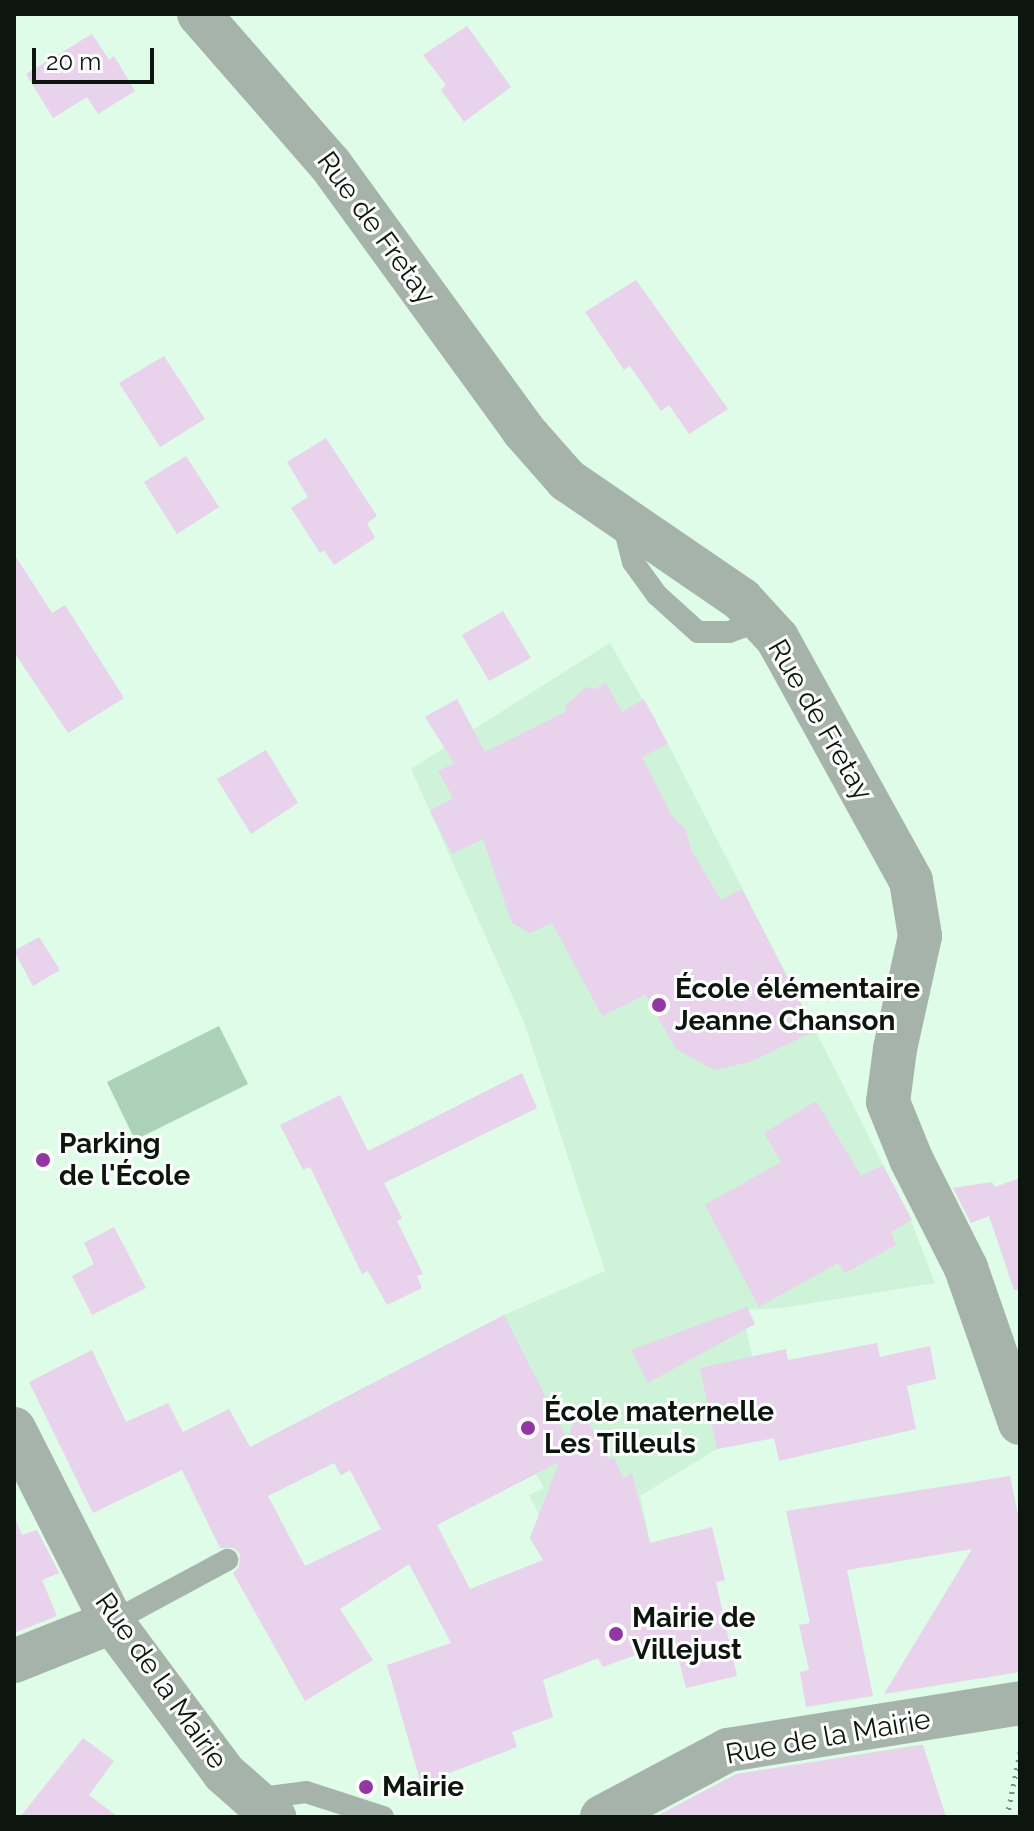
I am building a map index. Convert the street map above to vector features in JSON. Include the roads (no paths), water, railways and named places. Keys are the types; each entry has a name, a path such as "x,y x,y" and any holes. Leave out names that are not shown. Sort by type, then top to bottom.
{"street":[{"name":"Rue de Fretay","path":"199,14 330,164 523,430 567,480 742,600 777,638 911,881 920,936 895,1049 888,1102 911,1159 966,1268 1020,1423"},
{"name":"Rue de la Mairie","path":"14,1429 112,1622 224,1773 263,1808"},
{"path":"14,1661 112,1622"},
{"name":"Rue de la Mairie","path":"602,1817 728,1750 1020,1703"}],"lane":[{"path":"112,1622 227,1560"},
{"name":"Rue de la Mairie","path":"263,1808 306,1792 383,1817"}],"place":[{"name":"École élémentaire Jeanne Chanson","path":"659,1005"},
{"name":"Parking de l'École","path":"43,1160"},
{"name":"École maternelle Les Tilleuls","path":"528,1428"},
{"name":"Mairie de Villejust","path":"616,1634"},
{"name":"Mairie","path":"366,1787"}]}
